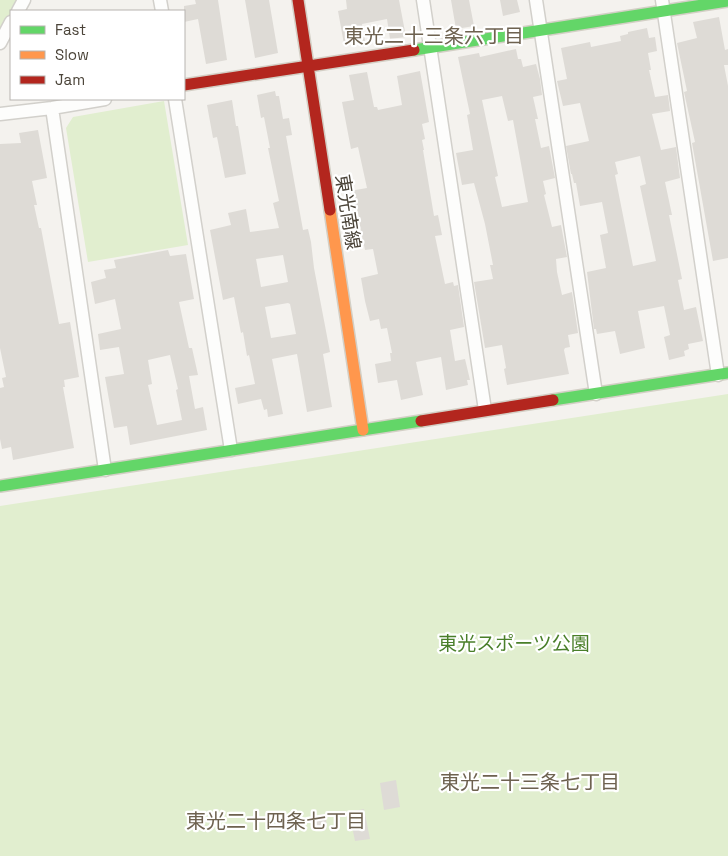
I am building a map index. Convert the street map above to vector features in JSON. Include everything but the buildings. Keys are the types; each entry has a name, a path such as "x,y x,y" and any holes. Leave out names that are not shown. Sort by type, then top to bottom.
{"street":[{"name":"東光南線","path":"298,0 363,430"},
{"path":"422,0 485,410"},
{"path":"536,0 596,394"},
{"path":"185,86 540,30 663,6 728,1"},
{"path":"0,486 723,374 663,6"},
{"path":"0,43 10,24"},
{"path":"0,114 99,100"},
{"path":"174,100 231,450"},
{"path":"52,108 105,470"}],"green space":[{"path":"0,0 21,0 16,10 10,10 10,20 0,40"},
{"path":"164,101 188,245 88,262 66,128 73,117"},
{"name":"東光スポーツ公園","path":"728,394 728,856 0,856 0,506"}],"traffic: fast":[{"path":"414,50 728,1"},
{"path":"553,400 728,373"},
{"path":"0,486 421,421"}],"traffic: slow":[{"path":"330,210 363,430"}],"traffic: jam":[{"path":"298,0 330,210"},
{"path":"185,85 414,50"},
{"path":"421,421 553,400"}],"district":[{"name":"東光二十三条六丁目","path":"434,36"},
{"name":"東光二十三条七丁目","path":"530,782"},
{"name":"東光二十四条七丁目","path":"276,821"}]}
